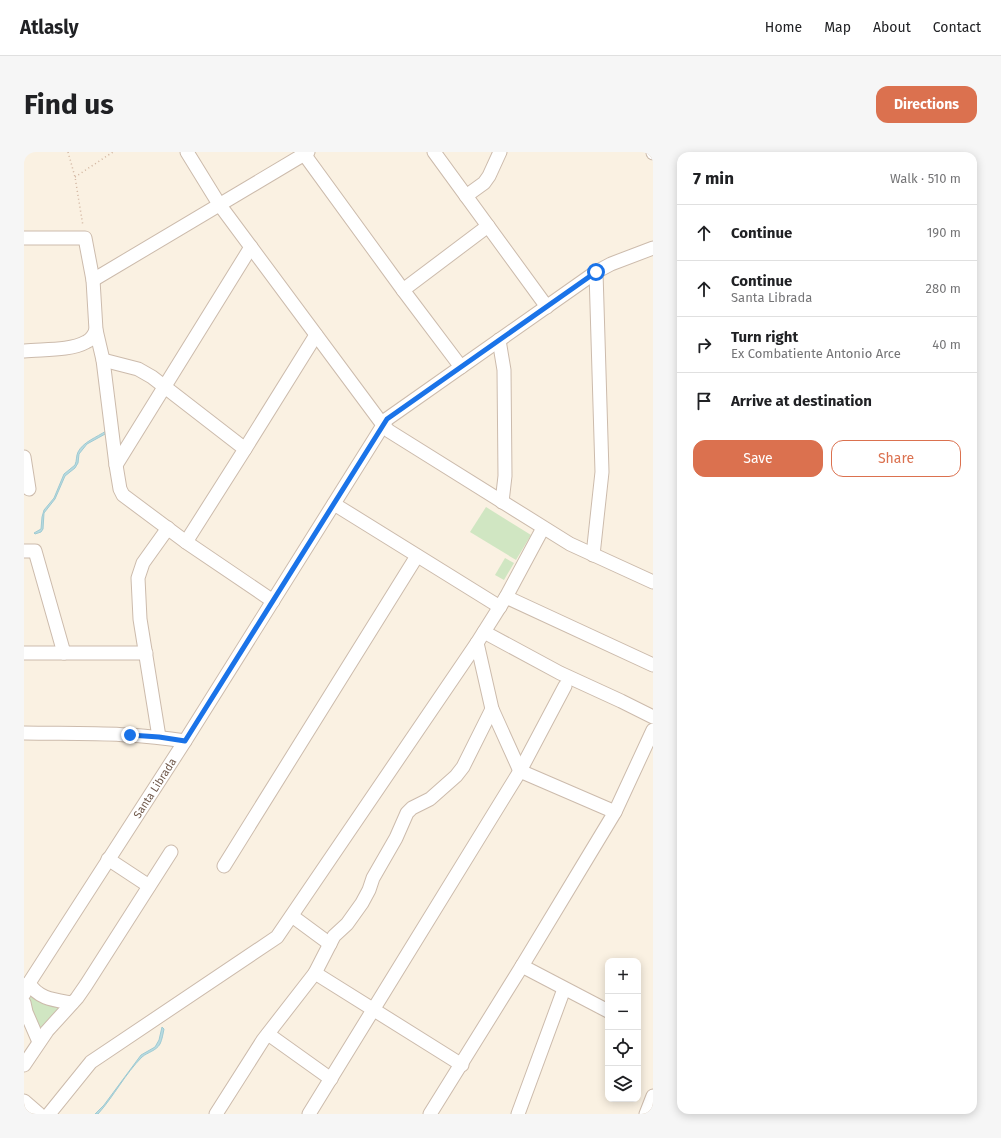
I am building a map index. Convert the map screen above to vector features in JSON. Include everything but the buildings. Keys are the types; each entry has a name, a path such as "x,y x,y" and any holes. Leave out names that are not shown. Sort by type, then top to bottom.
{"street":[{"path":"187,152 219,204 316,335 385,422 389,431 543,528 593,555 653,582"},
{"path":"434,152 547,307"},
{"path":"466,196 484,183 489,176 500,152"},
{"path":"93,280 306,153 403,290 462,367"},
{"path":"403,290 488,226"},
{"path":"24,238 85,238 93,280 96,330 103,360 116,465 120,489 123,495 186,542 273,601"},
{"path":"116,465 251,247"},
{"path":"385,422 596,272 611,264 653,248"},
{"path":"593,555 602,472 596,272"},
{"path":"24,351 72,348 88,342 96,330"},
{"path":"186,542 316,335"},
{"path":"499,340 504,370 505,476 502,502"},
{"path":"103,360 138,369 245,449"},
{"name":"Santa Librada","path":"26,988 185,741 385,422"},
{"path":"24,457 29,489"},
{"path":"334,504 417,556 503,602 653,665"},
{"path":"159,737 140,619 138,578 143,563 168,528"},
{"path":"48,1114 90,1062 277,937 477,643 503,602 543,528"},
{"path":"24,551 36,551 64,653"},
{"path":"224,866 417,556"},
{"path":"484,632 560,673 653,717"},
{"path":"477,643 492,709 520,771 615,812"},
{"path":"24,653 146,653"},
{"path":"309,1114 520,771 565,686"},
{"path":"216,1114 268,1034 315,973 334,936 347,924 366,897 373,878 396,838 407,814 412,808 430,799 456,776 463,767 492,709"},
{"path":"430,1114 462,1065 615,812 653,730"},
{"path":"24,734 101,734 159,737 185,741"},
{"path":"24,1065 47,1031 72,1003 86,984 171,852"},
{"path":"108,859 149,886"},
{"path":"292,916 330,944"},
{"path":"522,966 605,1010"},
{"path":"315,973 462,1065"},
{"path":"26,988 33,990 40,995 72,1003"},
{"path":"518,1114 564,989"},
{"path":"24,1003 26,1012 39,1042"},
{"path":"268,1034 331,1079"},
{"path":"646,1114 653,1096"},
{"path":"24,1101 39,1114"}],"path":[{"path":"68,152 75,177 85,238"},
{"path":"75,177 113,152"}],"green space":[{"path":"486,507 531,535 516,560 470,532"},
{"path":"505,558 514,563 504,580 495,575"},
{"path":"29,990 63,1005 41,1033 27,1003"}],"water":[{"path":"106,431 107,433 87,444 79,454 78,463 75,468 65,476 55,499 44,513 43,529 41,532 35,534 34,533 41,529 44,510 54,498 64,474 75,465 80,448"},
{"path":"162,1027 164,1029 160,1044 154,1050 142,1057 104,1107 98,1114 95,1114 104,1105 141,1055 155,1047 159,1040"}],"route":[{"path":"130,735 185,741 387,419 596,272"}]}
